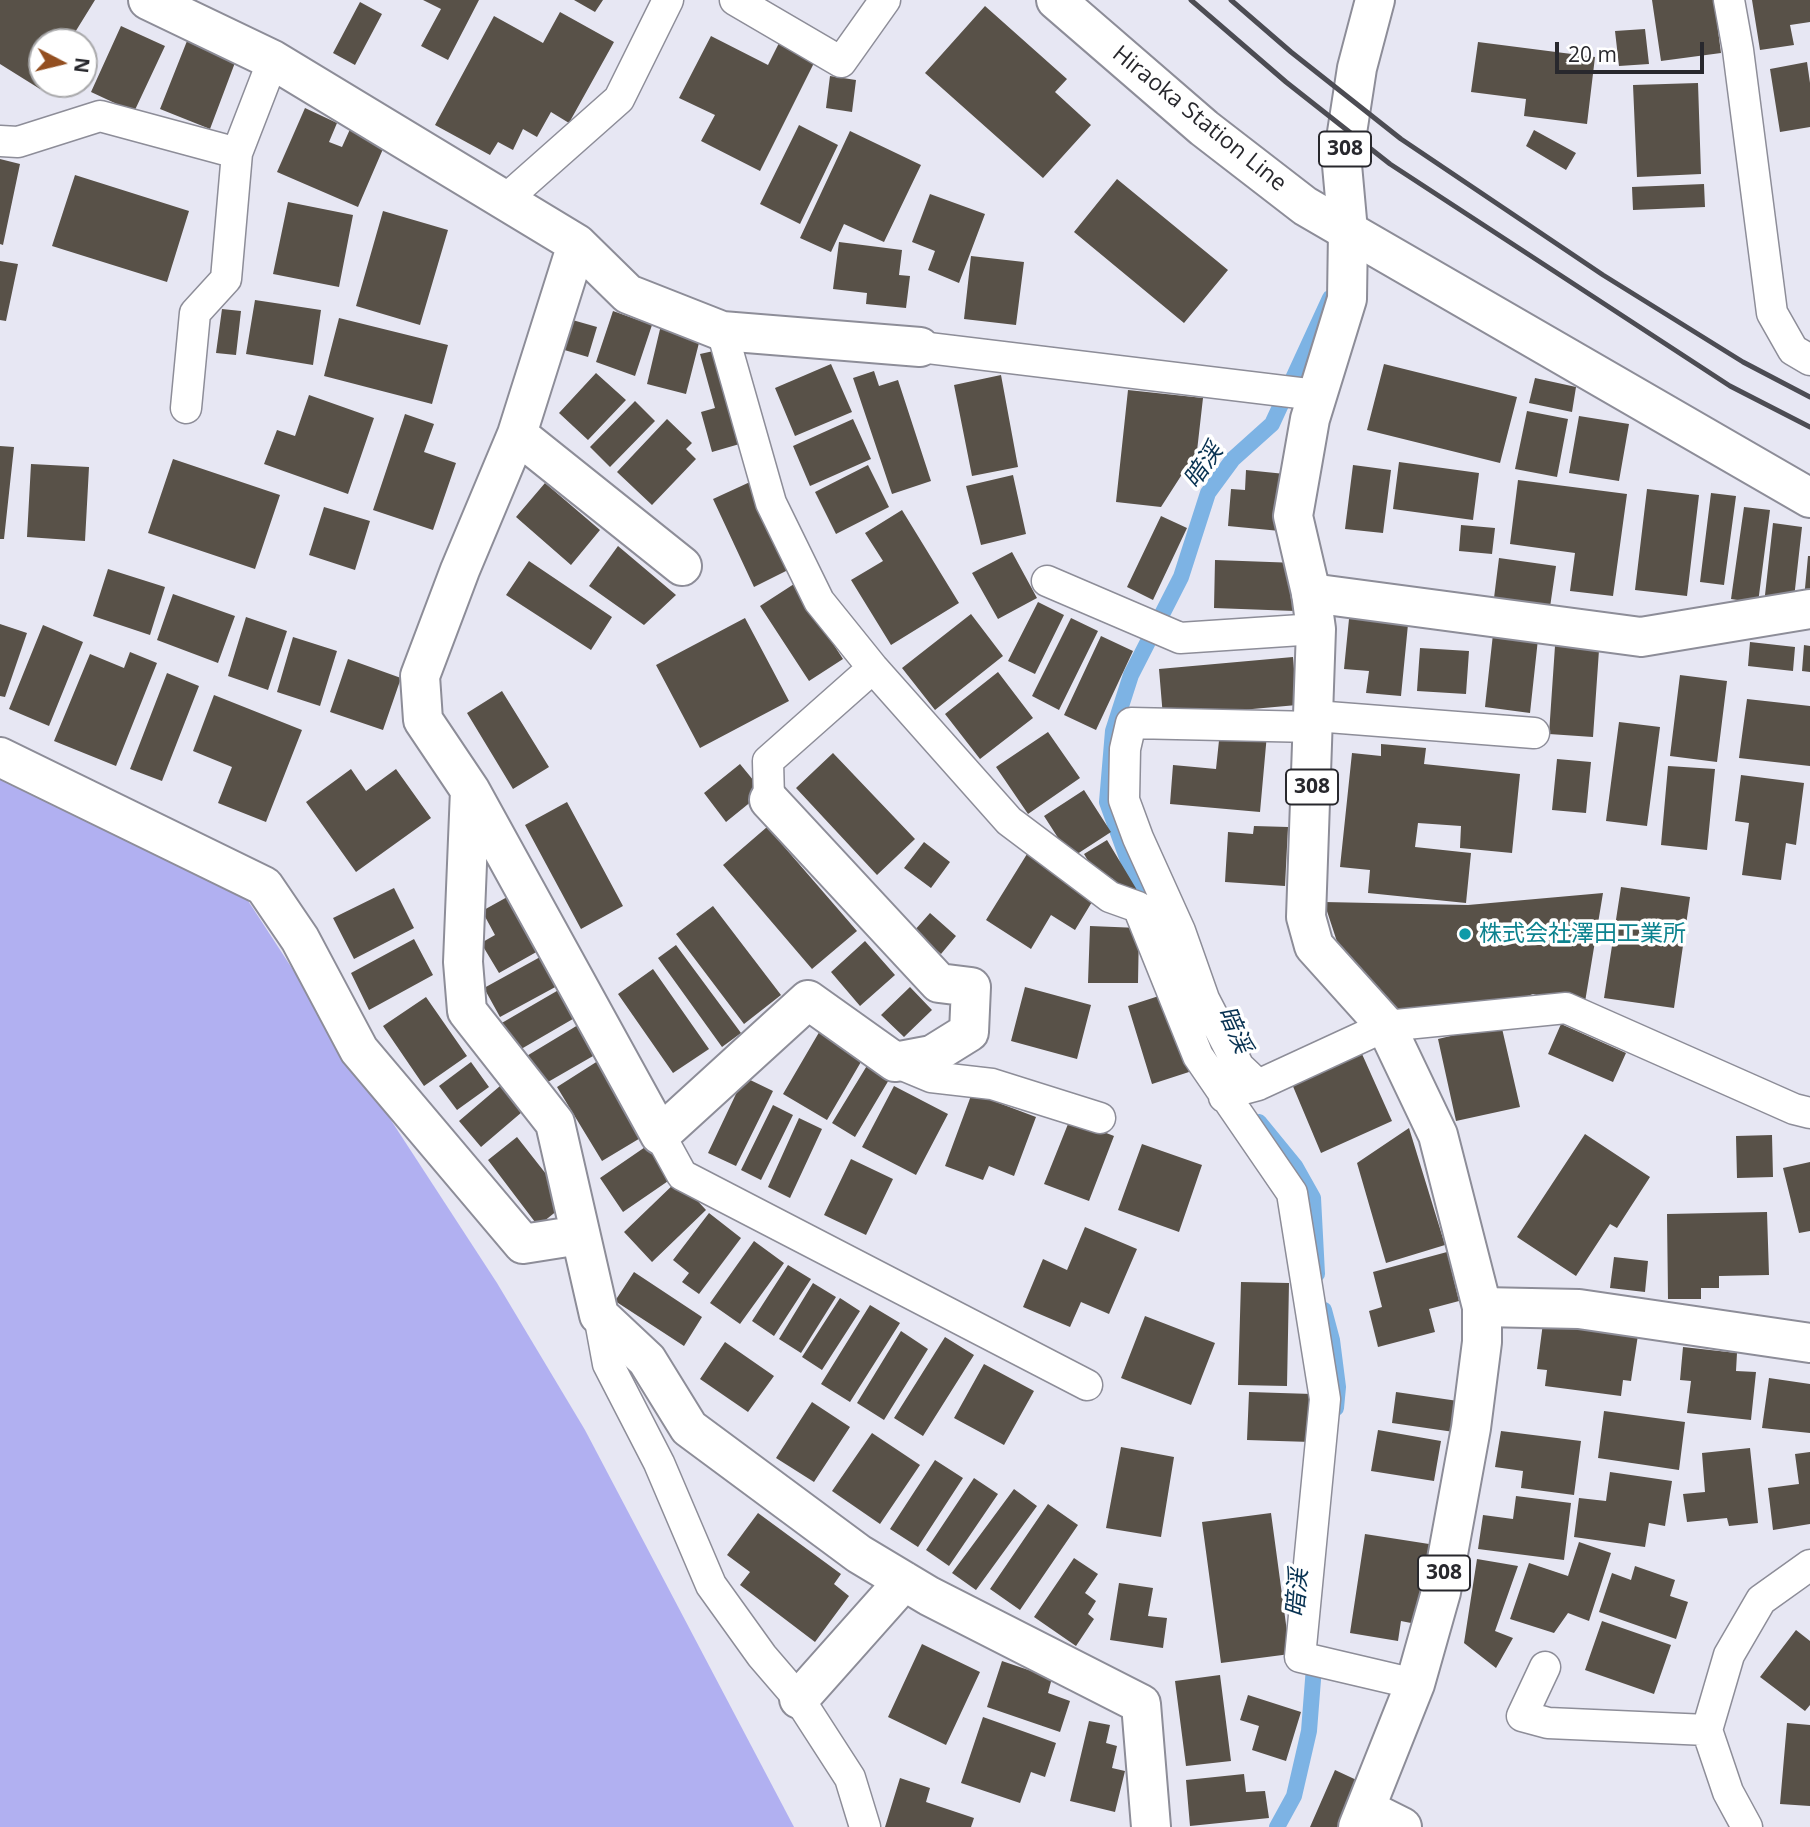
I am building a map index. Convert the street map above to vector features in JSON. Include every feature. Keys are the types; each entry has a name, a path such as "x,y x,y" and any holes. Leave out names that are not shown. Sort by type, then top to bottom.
{"main road":[{"path":"148,0 273,60 577,244 628,294 722,331 920,348"},
{"name":"Hiraoka Station Line","path":"1056,0 1204,128 1305,206 1810,498"},
{"name":"308","path":"1362,1818 1415,1684 1441,1592 1471,1428 1482,1342 1482,1307 1438,1135 1386,1026 1314,946 1306,917 1314,721 1314,611 1293,516 1310,419 1298,393 1348,299 1348,231 1342,166 1357,68 1375,0"},
{"path":"577,244 517,434 460,570 420,676 423,720 470,790 660,1135 808,1000 895,1062 932,1055 970,1032 971,987 939,983 769,800"},
{"path":"517,434 682,566"},
{"path":"1314,611 1641,637 1810,609"},
{"path":"0,757 264,886 300,939 359,1050 523,1244 580,1235"},
{"path":"470,790 463,962 467,1011 555,1124 599,1315 647,1360 689,1427 859,1554 929,1596 1141,1704 1151,1827"},
{"path":"1482,1307 1579,1309 1810,1343"},
{"path":"799,1699 904,1581"},
{"path":"1362,1818 1402,1827"}],"lane":[{"path":"505,200 619,99 668,0"},
{"path":"735,0 841,62 885,0"},
{"path":"1729,0 1738,50 1772,313 1793,351 1810,360"},
{"path":"186,408 195,313 226,279 237,153 273,60"},
{"path":"0,141 18,142 100,116 237,153"},
{"path":"722,331 771,503 819,601 873,668 1009,821 1110,897 1139,907 1198,1056 1238,1091 1292,1193 1325,1399 1300,1657 1415,1684"},
{"path":"920,348 1298,393"},
{"path":"1046,581 1180,638 1314,611"},
{"path":"769,800 768,761 873,668"},
{"path":"1238,1091 1239,1067 1204,999 1180,931 1124,800 1125,749 1131,723 1314,721 1534,733"},
{"path":"1238,1091 1386,1026 1566,1008 1794,1109 1810,1113"},
{"path":"895,1062 932,1077 992,1084 1100,1118"},
{"path":"660,1135 682,1175 1087,1385"},
{"path":"599,1315 608,1364 659,1463 711,1585 762,1657 799,1699 850,1778 865,1827"},
{"path":"1747,1827 1728,1792 1707,1730 1729,1654 1761,1600 1810,1565"},
{"path":"1545,1667 1522,1716 1548,1723 1707,1730"}],"shaded area":[{"path":"0,758 243,893 497,1283 585,1430 794,1827 0,1827"}],"building":[{"path":"0,0 95,0 78,28 28,28 28,82 0,64"},
{"path":"423,0 479,0 448,60 421,46 441,9"},
{"path":"574,0 603,0 595,12"},
{"path":"1652,0 1714,0 1721,53 1661,61"},
{"path":"1752,0 1810,0 1810,22 1790,25 1794,45 1760,50"},
{"path":"360,2 382,14 355,65 333,53"},
{"path":"985,6 1067,79 1055,92 1091,125 1043,178 925,73"},
{"path":"560,12 614,42 569,123 551,112 537,137 523,129 513,150 498,142 490,155 435,125 494,16 543,43"},
{"path":"121,26 165,46 134,112 98,95 98,77"},
{"path":"1645,29 1649,64 1619,66 1615,31"},
{"path":"711,36 768,65 779,43 815,61 760,171 701,141 715,115 679,98"},
{"path":"187,41 236,60 210,129 160,109"},
{"path":"1478,42 1595,57 1587,124 1524,116 1526,99 1471,92"},
{"path":"1807,62 1810,127 1780,132 1770,69"},
{"path":"830,76 856,80 852,112 826,108"},
{"path":"1698,83 1701,174 1637,177 1633,85"},
{"path":"305,108 337,123 329,142 342,147 351,127 386,142 358,207 277,172"},
{"path":"799,125 838,145 800,224 760,204"},
{"path":"1534,130 1576,153 1566,170 1526,146"},
{"path":"850,131 921,165 884,242 844,224 831,252 800,238"},
{"path":"0,159 20,164 3,245 0,244"},
{"path":"75,175 189,211 167,282 52,246"},
{"path":"1117,179 1228,270 1184,323 1074,232"},
{"path":"1704,184 1705,207 1633,210 1632,187"},
{"path":"930,194 985,214 959,283 928,270 935,251 912,242"},
{"path":"288,202 353,215 339,287 273,274"},
{"path":"383,211 448,230 420,325 356,306"},
{"path":"839,242 902,250 899,275 910,276 906,308 866,304 867,293 833,289"},
{"path":"971,256 1024,262 1016,325 964,319"},
{"path":"0,261 18,264 6,321 0,320"},
{"path":"255,300 321,310 313,365 246,354"},
{"path":"222,309 241,311 236,355 216,353"},
{"path":"613,311 652,325 635,376 596,362"},
{"path":"339,318 448,345 432,404 324,376"},
{"path":"569,319 597,327 588,357 561,349"},
{"path":"661,325 701,335 686,394 647,384"},
{"path":"718,350 743,443 712,452 701,412 715,408 700,354"},
{"path":"831,364 852,412 795,436 775,388"},
{"path":"1384,364 1517,397 1500,463 1367,430"},
{"path":"874,371 879,386 898,380 931,481 892,494 853,378"},
{"path":"596,373 626,400 588,440 559,413"},
{"path":"1001,375 1018,467 972,476 954,385"},
{"path":"1535,378 1576,387 1572,412 1529,403"},
{"path":"1128,390 1203,398 1197,451 1161,507 1116,502"},
{"path":"309,395 374,418 348,494 264,464 277,430 295,436"},
{"path":"635,401 655,421 610,467 590,447"},
{"path":"1527,411 1568,419 1557,477 1515,469"},
{"path":"405,414 434,424 424,452 456,463 433,530 373,510"},
{"path":"1579,416 1629,424 1619,481 1569,473"},
{"path":"667,419 692,443 686,449 696,459 652,505 617,472"},
{"path":"853,419 871,459 810,486 793,446"},
{"path":"0,446 14,447 4,539 0,539"},
{"path":"173,459 280,495 255,569 148,533"},
{"path":"1399,462 1479,473 1473,520 1393,509"},
{"path":"31,464 89,467 85,541 27,537"},
{"path":"868,465 889,507 836,534 815,492"},
{"path":"1353,465 1391,470 1383,533 1345,529"},
{"path":"1246,470 1285,474 1280,531 1228,526 1231,489 1245,490"},
{"path":"1013,475 1026,534 981,545 966,486"},
{"path":"1518,480 1627,494 1613,596 1570,591 1575,553 1510,544"},
{"path":"750,482 790,569 754,587 713,499"},
{"path":"545,483 600,530 571,565 516,517"},
{"path":"1647,489 1699,495 1687,596 1635,590"},
{"path":"1711,493 1736,496 1724,585 1700,582"},
{"path":"324,507 370,521 355,570 309,555"},
{"path":"1744,507 1770,510 1758,603 1731,599"},
{"path":"902,510 959,603 891,645 851,580 883,561 865,533"},
{"path":"1161,516 1187,528 1153,600 1127,587"},
{"path":"1773,523 1802,527 1793,607 1764,604"},
{"path":"1461,525 1495,528 1492,554 1459,551"},
{"path":"618,546 676,595 644,625 589,586"},
{"path":"1012,552 1037,598 998,619 972,573"},
{"path":"1808,556 1810,599 1804,599"},
{"path":"1499,558 1556,566 1549,614 1493,606"},
{"path":"1215,560 1297,563 1295,611 1214,608"},
{"path":"529,561 612,617 591,650 506,595"},
{"path":"108,569 165,587 150,635 93,616"},
{"path":"794,584 843,659 809,681 760,606"},
{"path":"173,594 235,616 218,663 157,640"},
{"path":"1038,602 1064,615 1035,674 1008,661"},
{"path":"1350,609 1409,614 1401,696 1366,693 1369,671 1344,669"},
{"path":"971,614 1003,656 935,710 902,668"},
{"path":"246,617 287,631 268,690 228,676"},
{"path":"745,618 789,701 700,748 656,665"},
{"path":"1071,618 1098,631 1059,710 1032,696"},
{"path":"0,624 27,633 5,697 0,696"},
{"path":"43,625 83,642 49,726 9,709"},
{"path":"1493,634 1538,639 1530,713 1485,707"},
{"path":"1101,636 1133,651 1096,730 1064,715"},
{"path":"293,637 337,651 320,706 277,692"},
{"path":"1750,642 1795,647 1793,671 1748,666"},
{"path":"1804,645 1810,646 1810,672 1802,671"},
{"path":"1555,646 1599,650 1593,737 1549,734"},
{"path":"1420,648 1469,651 1466,694 1417,691"},
{"path":"130,652 157,663 116,766 54,741 90,654 124,668"},
{"path":"1293,657 1297,705 1163,717 1159,669"},
{"path":"348,659 401,678 383,730 330,712"},
{"path":"998,672 1033,718 980,759 945,714"},
{"path":"167,673 199,686 162,781 130,769"},
{"path":"1680,675 1727,681 1717,762 1670,756"},
{"path":"502,691 549,767 513,789 467,713"},
{"path":"214,695 302,730 266,822 218,803 232,767 193,751"},
{"path":"1747,699 1810,706 1810,766 1739,758"},
{"path":"1619,722 1660,727 1647,826 1606,821"},
{"path":"1220,731 1267,734 1260,812 1170,804 1173,765 1216,769"},
{"path":"1048,732 1080,778 1028,814 996,767"},
{"path":"1381,744 1426,748 1424,764 1520,774 1512,853 1460,848 1461,826 1418,823 1415,847 1471,853 1466,903 1368,893 1370,870 1340,867 1352,753 1381,756"},
{"path":"833,753 915,839 877,875 796,788"},
{"path":"1557,759 1591,762 1586,813 1552,810"},
{"path":"740,764 763,792 726,822 704,793"},
{"path":"1668,766 1715,769 1707,850 1661,845"},
{"path":"351,769 366,791 396,769 431,818 356,872 306,802"},
{"path":"1741,775 1804,783 1796,845 1786,843 1781,880 1742,875 1749,823 1735,821"},
{"path":"1084,790 1111,832 1071,858 1044,816"},
{"path":"567,802 623,906 581,929 525,825"},
{"path":"1254,826 1288,827 1285,886 1225,882 1228,832 1253,834"},
{"path":"767,827 857,931 812,969 723,865"},
{"path":"1107,840 1137,890 1124,898 1112,878 1102,884 1084,854"},
{"path":"924,842 950,862 931,888 904,868"},
{"path":"1027,854 1095,897 1075,930 1051,915 1031,949 986,920"},
{"path":"1621,887 1690,897 1674,1008 1604,998"},
{"path":"394,888 414,928 354,959 333,918"},
{"name":"株式会社澤田工業所","path":"1603,893 1584,1008 1533,994 1504,1005 1394,1017 1344,963 1324,902 1468,905"},
{"path":"509,896 540,950 499,973 481,943 495,935 482,911"},
{"path":"713,906 781,995 744,1024 676,934"},
{"path":"930,913 956,936 941,954 914,931"},
{"path":"1090,926 1139,928 1138,983 1088,983"},
{"path":"414,939 433,975 369,1010 351,973"},
{"path":"865,941 895,975 860,1006 831,972"},
{"path":"676,945 741,1033 722,1047 658,958"},
{"path":"542,956 559,985 500,1017 484,988"},
{"path":"653,969 709,1049 673,1073 618,994"},
{"path":"910,987 932,1010 904,1037 881,1015"},
{"path":"1025,987 1091,1005 1077,1059 1011,1041"},
{"path":"562,988 578,1016 516,1052 500,1024"},
{"path":"1165,994 1189,1072 1152,1084 1128,1006"},
{"path":"426,997 467,1056 424,1086 383,1026"},
{"path":"583,1022 600,1052 541,1086 525,1057"},
{"path":"1501,1024 1520,1107 1456,1121 1438,1039"},
{"path":"1561,1024 1626,1053 1613,1082 1548,1054"},
{"path":"821,1029 865,1055 827,1120 783,1094"},
{"path":"1362,1054 1392,1121 1321,1153 1292,1084"},
{"path":"601,1059 647,1134 602,1161 557,1087"},
{"path":"471,1062 489,1087 457,1110 439,1086"},
{"path":"868,1064 890,1078 855,1137 832,1123"},
{"path":"744,1077 773,1091 736,1166 708,1153"},
{"path":"500,1086 522,1112 481,1147 459,1121"},
{"path":"894,1086 948,1114 916,1175 862,1147"},
{"path":"972,1093 1036,1117 1014,1176 989,1166 983,1180 945,1166"},
{"path":"773,1105 793,1115 761,1180 741,1170"},
{"path":"799,1118 822,1129 790,1198 768,1187"},
{"path":"1070,1119 1114,1136 1089,1201 1044,1184"},
{"path":"1409,1128 1445,1245 1386,1263 1357,1163"},
{"path":"1585,1134 1650,1177 1617,1228 1610,1224 1576,1276 1517,1237"},
{"path":"1772,1135 1773,1177 1737,1178 1736,1136"},
{"path":"517,1137 568,1202 538,1226 488,1160"},
{"path":"651,1143 674,1177 623,1212 600,1178"},
{"path":"1142,1144 1202,1165 1179,1232 1118,1210"},
{"path":"851,1159 893,1179 866,1235 824,1215"},
{"path":"1810,1162 1810,1231 1799,1233 1783,1168"},
{"path":"678,1180 706,1210 652,1262 624,1232"},
{"path":"1767,1212 1769,1275 1719,1276 1719,1288 1701,1288 1701,1299 1668,1299 1667,1214"},
{"path":"709,1213 741,1238 699,1294 682,1282 689,1273 673,1260"},
{"path":"1085,1227 1137,1249 1109,1314 1081,1302 1070,1327 1023,1307 1043,1259 1067,1270"},
{"path":"754,1241 784,1263 740,1324 710,1303"},
{"path":"1447,1252 1459,1301 1429,1309 1435,1332 1378,1347 1369,1311 1382,1307 1373,1272"},
{"path":"1614,1257 1648,1261 1645,1292 1610,1288"},
{"path":"788,1265 811,1279 774,1336 752,1321"},
{"path":"634,1272 702,1317 684,1346 615,1301"},
{"path":"1241,1282 1289,1283 1287,1386 1238,1385"},
{"path":"813,1283 836,1297 801,1353 779,1339"},
{"path":"840,1298 860,1311 822,1370 802,1357"},
{"path":"870,1305 900,1323 850,1402 821,1384"},
{"path":"1145,1316 1215,1343 1191,1405 1121,1378"},
{"path":"1543,1323 1638,1335 1631,1381 1623,1380 1621,1396 1545,1386 1547,1370 1537,1369"},
{"path":"901,1331 928,1349 884,1420 857,1403"},
{"path":"945,1337 974,1355 923,1436 894,1418"},
{"path":"725,1342 774,1376 748,1412 700,1379"},
{"path":"1683,1347 1737,1353 1736,1371 1756,1372 1751,1420 1687,1413 1691,1381 1680,1380"},
{"path":"984,1364 1034,1391 1004,1445 954,1418"},
{"path":"1769,1378 1810,1384 1810,1433 1762,1428"},
{"path":"1249,1392 1312,1394 1311,1442 1247,1440"},
{"path":"1396,1392 1458,1401 1454,1432 1392,1423"},
{"path":"812,1402 850,1427 814,1482 776,1458"},
{"path":"1604,1411 1685,1422 1679,1470 1598,1458"},
{"path":"1378,1430 1441,1441 1434,1481 1371,1471"},
{"path":"1501,1431 1581,1441 1574,1495 1521,1488 1523,1471 1495,1467"},
{"path":"872,1433 920,1465 880,1524 832,1491"},
{"path":"1121,1447 1174,1457 1161,1537 1106,1528"},
{"path":"1750,1448 1758,1523 1729,1526 1727,1518 1687,1522 1683,1494 1705,1492 1702,1453"},
{"path":"1810,1452 1810,1524 1773,1530 1768,1488 1799,1484 1795,1454"},
{"path":"935,1460 963,1478 918,1547 890,1529"},
{"path":"1610,1472 1672,1481 1665,1526 1649,1523 1645,1547 1574,1537 1579,1498 1606,1501"},
{"path":"974,1478 998,1494 949,1566 926,1550"},
{"path":"1014,1489 1037,1506 976,1590 952,1573"},
{"path":"1516,1496 1571,1503 1564,1560 1478,1549 1483,1515 1513,1519"},
{"path":"1048,1504 1078,1525 1020,1610 990,1589"},
{"path":"758,1513 841,1574 834,1584 849,1596 815,1642 740,1585 750,1572 727,1555"},
{"path":"1271,1513 1290,1654 1221,1663 1202,1522"},
{"path":"1365,1534 1429,1544 1416,1624 1401,1621 1398,1641 1350,1633"},
{"path":"1579,1542 1611,1553 1589,1621 1568,1613 1554,1633 1510,1619 1529,1563 1568,1576"},
{"path":"1074,1558 1098,1574 1085,1593 1096,1601 1088,1614 1094,1619 1076,1646 1034,1617"},
{"path":"1477,1559 1518,1566 1495,1631 1513,1638 1496,1668 1464,1643"},
{"path":"1635,1566 1675,1580 1670,1596 1688,1602 1676,1639 1599,1612 1612,1573 1631,1580"},
{"path":"1119,1583 1153,1588 1148,1616 1167,1618 1163,1648 1110,1640"},
{"path":"1602,1621 1671,1645 1654,1694 1585,1670"},
{"path":"1796,1630 1810,1641 1810,1705 1805,1711 1760,1677"},
{"path":"922,1644 980,1672 946,1745 888,1717"},
{"path":"1002,1661 1052,1678 1048,1693 1070,1701 1060,1732 987,1707"},
{"path":"1220,1675 1231,1761 1186,1766 1175,1681"},
{"path":"1248,1695 1301,1712 1286,1761 1252,1750 1259,1726 1240,1720"},
{"path":"983,1717 1056,1743 1045,1777 1031,1772 1020,1803 961,1783"},
{"path":"1089,1721 1110,1725 1106,1743 1117,1746 1112,1768 1125,1771 1115,1812 1070,1801"},
{"path":"1787,1723 1810,1725 1810,1806 1780,1804"},
{"path":"1335,1770 1363,1783 1343,1827 1310,1827"},
{"path":"1244,1774 1246,1792 1265,1791 1269,1818 1190,1826 1186,1780"},
{"path":"900,1778 930,1788 926,1802 974,1818 971,1827 885,1827"}],"waterway":[{"name":"暗渓","path":"1158,913 1130,866 1107,802 1113,731 1131,675 1181,577 1208,493 1233,459 1272,424 1330,298"},
{"name":"暗渓","path":"1259,1122 1295,1166 1313,1198 1317,1274"},
{"name":"暗渓","path":"1324,1310 1332,1340 1338,1387 1336,1408"},
{"name":"暗渓","path":"1277,1827 1294,1796 1309,1731 1315,1654"}],"railway":[{"path":"1191,0 1286,82 1390,164 1730,386 1810,427"},
{"path":"1231,0 1291,52 1401,139 1603,275 1743,362 1810,397"}],"place":[{"name":"株式会社澤田工業所","path":"1465,934"}]}
